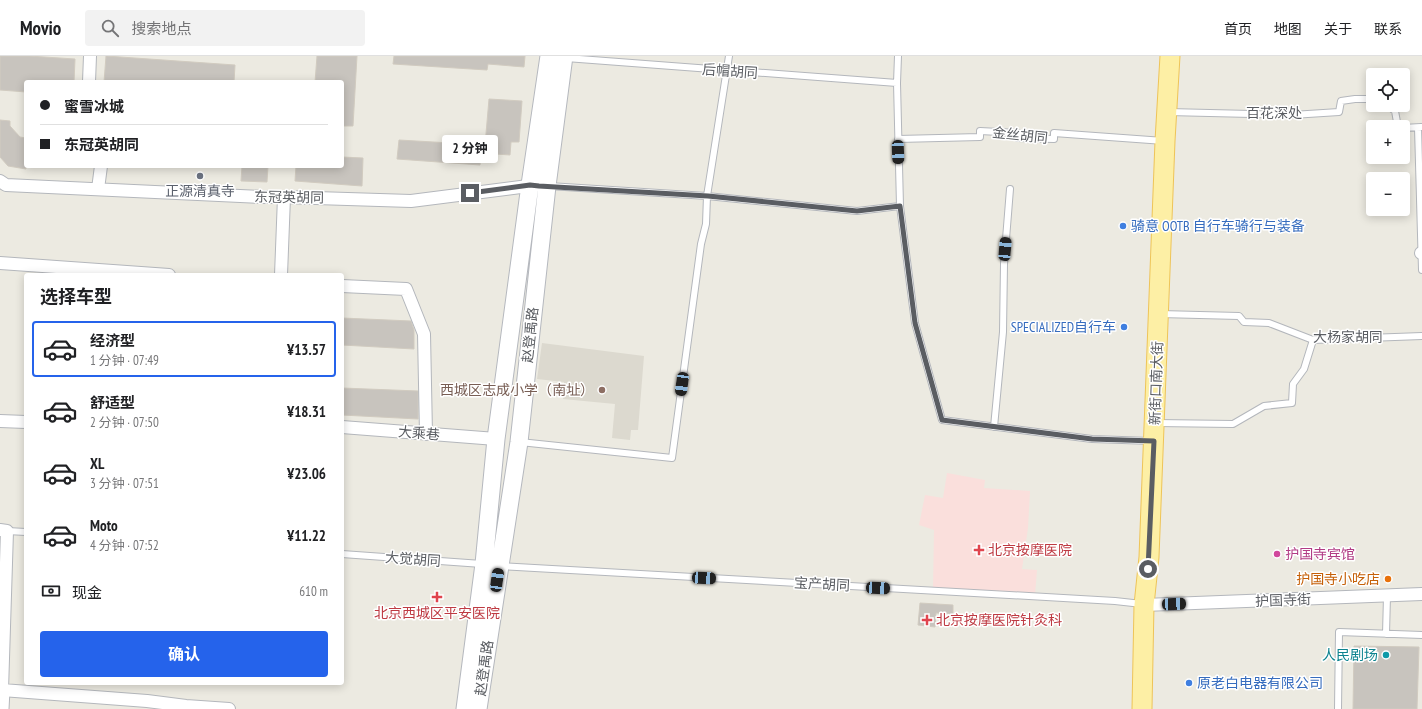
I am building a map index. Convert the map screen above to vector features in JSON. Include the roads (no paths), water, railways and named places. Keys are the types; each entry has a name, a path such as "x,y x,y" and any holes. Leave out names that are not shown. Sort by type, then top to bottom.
{"main road":[{"name":"新街口南大街","path":"1142,709 1144,605 1149,557 1166,112 1170,56"},
{"name":"赵登禹路","path":"478,709 492,565 496,439 530,185 559,57"},
{"name":"赵登禹路","path":"465,709 492,565 519,442 547,186 559,57"}],"street":[{"path":"89,80 90,56"},
{"path":"98,189 101,168"},
{"name":"东冠英胡同","path":"0,181 6,185 263,197 411,201 530,185 547,186"},
{"path":"281,273 284,197"},
{"path":"0,264 138,273"},
{"path":"344,286 406,289 424,334 426,434"},
{"path":"0,421 24,422"},
{"name":"大乘巷","path":"344,426 496,439"},
{"path":"1,709 4,530"},
{"name":"护国寺街","path":"1144,605 1422,594"},
{"path":"2,690 229,709"}],"lane":[{"path":"519,442 672,458 701,244 706,224 708,196 729,56"},
{"path":"898,56 896,83 900,206 915,323 942,420 1092,439 1233,424 1264,406 1292,403 1293,384 1304,369 1313,340"},
{"name":"后帽胡同","path":"559,57 896,83"},
{"name":"百花深处","path":"1166,112 1292,114 1339,112 1341,101 1366,99"},
{"path":"1420,127 1422,270"},
{"name":"金丝胡同","path":"898,139 980,137 980,131 1018,133 1018,138 1054,139 1054,133 1165,141"},
{"path":"547,186 708,196 857,211 900,206"},
{"path":"994,427 1003,332 1004,264 1010,189"},
{"name":"大杨家胡同","path":"1158,314 1239,316 1244,322 1269,323 1313,340 1422,336"},
{"path":"4,530 24,532"},
{"name":"大觉胡同","path":"344,554 492,565"},
{"name":"宝产胡同","path":"492,565 1107,600 1144,605"},
{"path":"1386,634 1387,596"},
{"path":"1338,709 1339,632 1422,635"}],"place":[{"name":"正源清真寺","path":"200,176"},
{"name":"骑意 OOTB 自行车骑行与装备","path":"1123,226"},
{"name":"SPECIALIZED自行车","path":"1124,327"},
{"name":"西城区志成小学（南址）","path":"602,390"},
{"name":"北京按摩医院","path":"979,550"},
{"name":"护国寺宾馆","path":"1277,554"},
{"name":"护国寺小吃店","path":"1388,579"},
{"name":"北京西城区平安医院","path":"437,597"},
{"name":"北京按摩医院针灸科","path":"927,620"},
{"name":"人民剧场","path":"1386,655"},
{"name":"原老白电器有限公司","path":"1189,683"}]}
